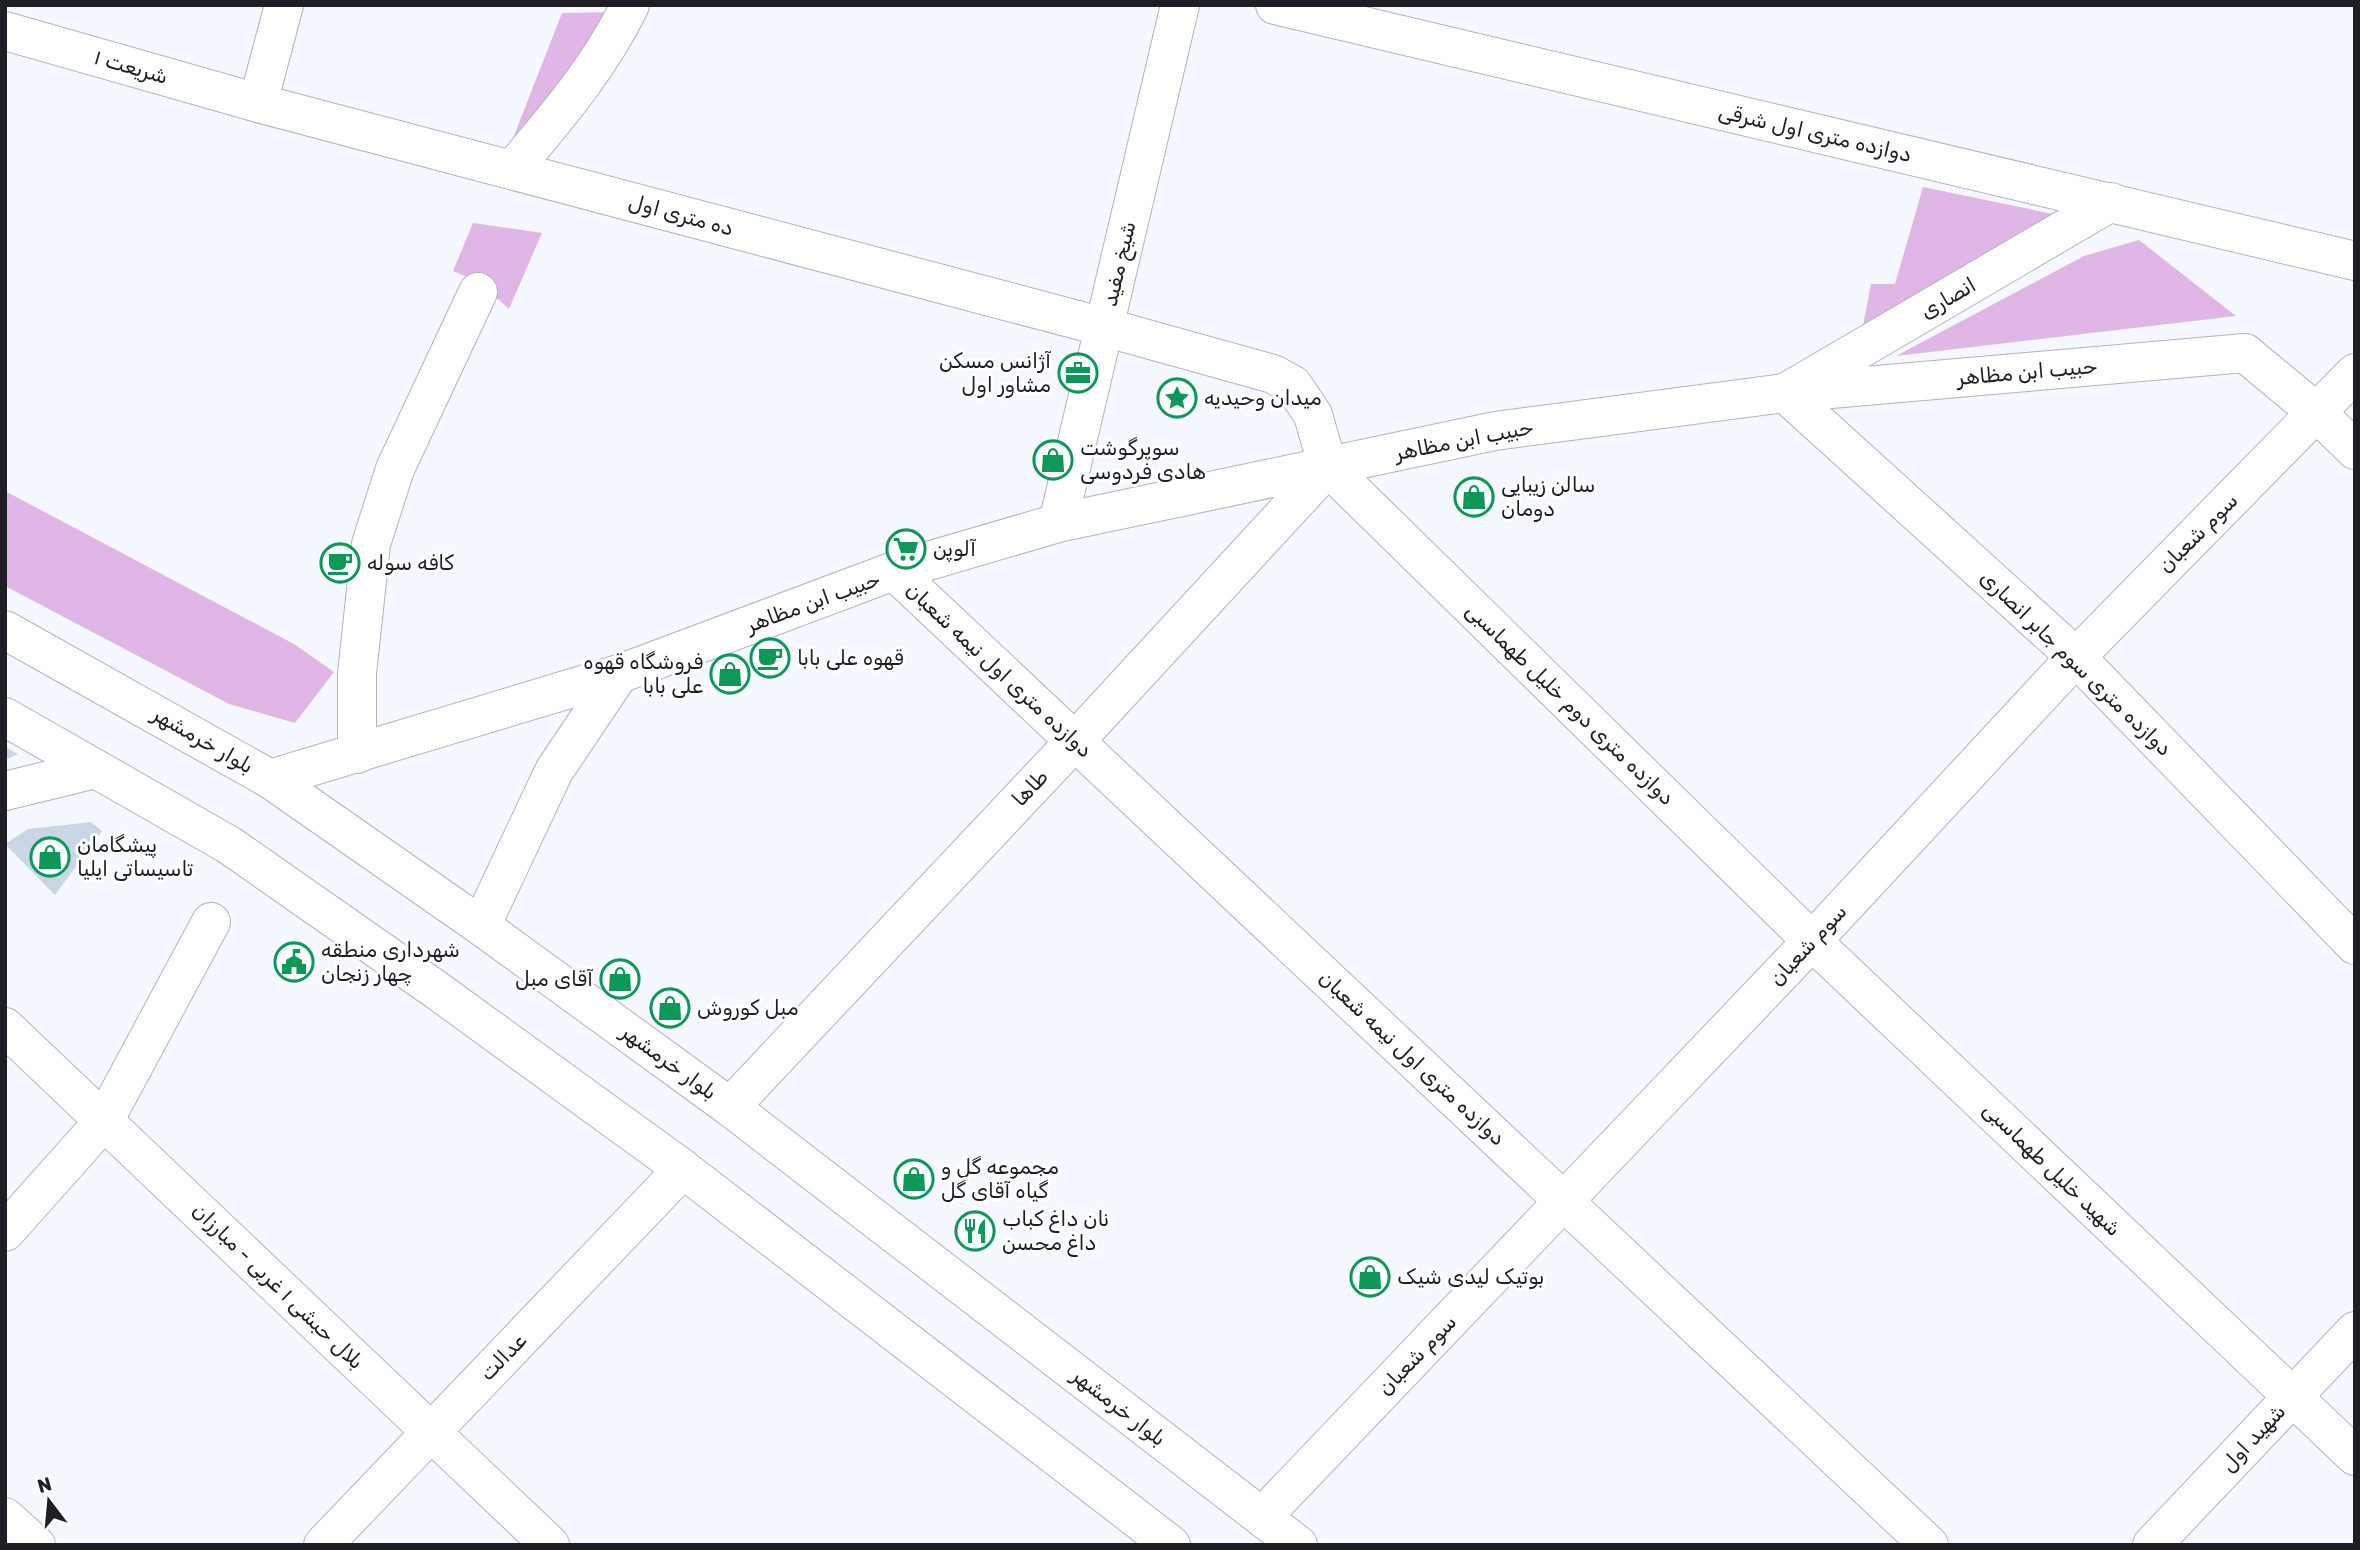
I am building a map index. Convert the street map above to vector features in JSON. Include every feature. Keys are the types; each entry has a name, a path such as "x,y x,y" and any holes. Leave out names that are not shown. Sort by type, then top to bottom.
{"street":[{"path":"258,103 284,5"},
{"path":"512,170 567,105 615,38 631,5"},
{"name":"شیخ مفید","path":"1058,523 1180,5"},
{"name":"دوازده متری اول شرقی","path":"1275,5 2355,261"},
{"name":"شریعت ۱","path":"5,31 258,103"},
{"name":"ده متری اول","path":"258,103 1273,374 1293,385 1313,415 1328,467"},
{"name":"انصاری","path":"1785,393 2112,202"},
{"path":"357,754 357,673 371,544 395,469 478,292"},
{"name":"حبیب ابن مظاهر","path":"270,779 619,674 894,572 1058,523 1495,431 1785,393 2245,353 2316,412 2355,450"},
{"name":"سوم شعبان","path":"1262,1517 1812,941 2076,657 2355,373"},
{"name":"دوازده متری سوم جابر انصاری","path":"1785,393 2076,657 2355,945"},
{"name":"طاها","path":"730,1107 1075,741 1328,467"},
{"name":"دوازده متری دوم خلیل طهماسبی","path":"1328,467 1812,941"},
{"name":"دوازده متری اول نیمه شعبان","path":"894,572 1929,1545"},
{"name":"بلوار خرمشهر","path":"5,630 270,779 481,926 730,1107 1298,1545"},
{"path":"481,926 554,771 619,674"},
{"path":"5,718 229,845 435,989 683,1169 1171,1545"},
{"path":"5,791 95,769"},
{"path":"5,1232 104,1121 211,922"},
{"name":"شهید خلیل طهماسبی","path":"1812,941 2355,1456"},
{"name":"بلال حبشی ۱ غربی - مبارزان","path":"5,1027 550,1545"},
{"name":"عدالت","path":"323,1545 683,1169"},
{"name":"شهید اول","path":"2152,1545 2355,1331"},
{"path":"5,1517 36,1545"}],"shaded area":[{"path":"615,12 508,151 562,13"},
{"path":"1923,187 2053,214 1861,336 1871,284 1895,284"},
{"path":"473,223 542,233 509,309 479,282 453,271"},
{"path":"2139,240 2236,316 1896,356 2084,256"},
{"path":"5,491 294,644 334,672 295,723 229,704 5,586"}],"building":[{"path":"5,747 18,754 5,760"},
{"name":"پیشگامان تاسیساتی ایلیا","path":"91,822 102,831 55,895 5,844 28,829"}],"place":[{"name":"آژانس مسکن مشاور اول","path":"1078,373"},
{"name":"میدان وحیدیه","path":"1177,398"},
{"name":"سوپرگوشت هادی فردوسی","path":"1053,460"},
{"name":"سالن زیبایی دومان","path":"1474,497"},
{"name":"آلوپن","path":"906,549"},
{"name":"کافه سوله","path":"340,563"},
{"name":"قهوه علی بابا","path":"770,658"},
{"name":"فروشگاه قهوه علی بابا","path":"730,674"},
{"name":"پیشگامان تاسیساتی ایلیا","path":"50,857"},
{"name":"شهرداری منطقه چهار زنجان","path":"294,962"},
{"name":"آقای مبل","path":"620,979"},
{"name":"مبل کوروش","path":"670,1008"},
{"name":"مجموعه گل و گیاه آقای گل","path":"914,1179"},
{"name":"نان داغ کباب داغ محسن","path":"975,1231"},
{"name":"بوتیک لیدی شیک","path":"1370,1277"}]}
